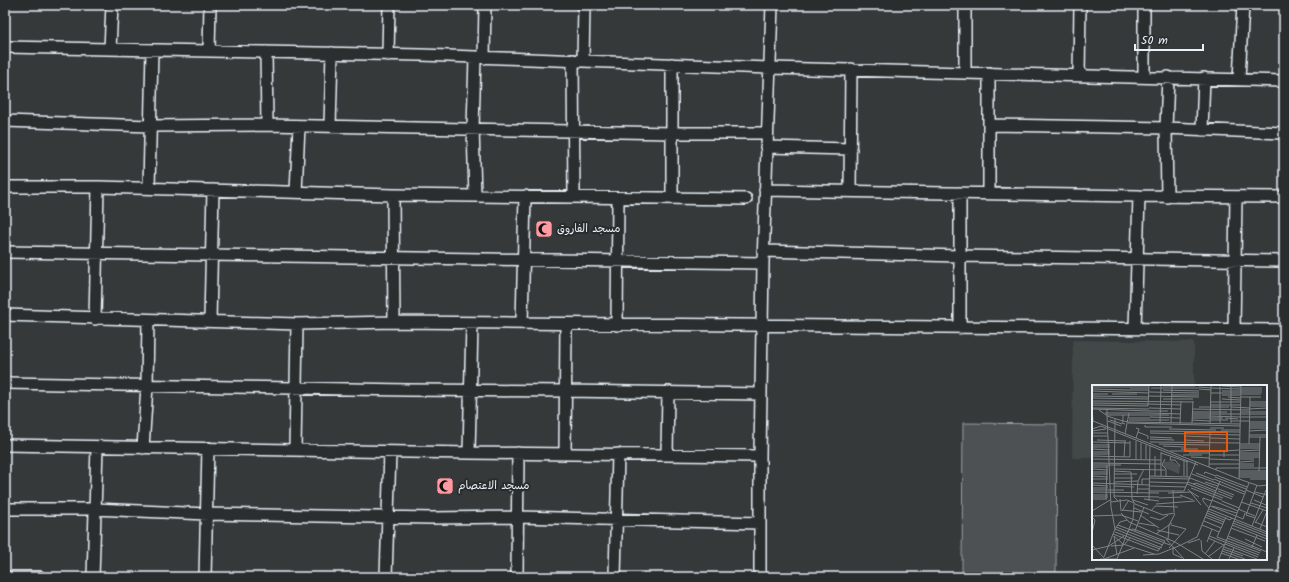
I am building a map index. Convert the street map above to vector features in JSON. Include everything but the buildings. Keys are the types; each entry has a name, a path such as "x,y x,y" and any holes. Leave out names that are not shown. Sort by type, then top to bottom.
{"street":[{"path":"110,49 112,5"},
{"path":"209,51 210,5"},
{"path":"388,55 389,5"},
{"path":"475,196 473,128 485,5"},
{"path":"574,197 573,130 584,5"},
{"path":"760,577 763,263 772,5"},
{"path":"965,72 966,5"},
{"path":"1079,75 1080,5"},
{"path":"1144,5 1144,77"},
{"path":"1239,79 1243,5"},
{"path":"5,47 332,53 770,68 1284,80"},
{"path":"149,188 152,50"},
{"path":"266,52 267,125"},
{"path":"330,126 332,53"},
{"path":"672,64 672,198"},
{"path":"850,191 851,70"},
{"path":"989,193 990,73"},
{"path":"1167,197 1166,128 1168,77"},
{"path":"1202,130 1204,78"},
{"path":"5,121 150,126 267,125 672,133 767,133"},
{"path":"989,125 1166,128 1284,133"},
{"path":"296,192 299,126"},
{"path":"766,147 851,148"},
{"path":"5,187 149,188 393,195 746,199"},
{"path":"95,318 98,187"},
{"path":"210,320 213,190"},
{"path":"765,190 1167,197 1284,197"},
{"path":"960,193 960,328"},
{"path":"393,195 394,322"},
{"path":"522,323 525,196"},
{"path":"1136,329 1138,196"},
{"path":"1234,330 1236,197"},
{"path":"617,325 618,198"},
{"path":"764,251 960,256 1284,261"},
{"path":"5,252 763,263"},
{"path":"5,315 148,320 210,320 297,324 394,322 472,324 522,323 1284,330"},
{"path":"143,448 147,386 148,320"},
{"path":"295,450 297,324"},
{"path":"468,453 472,324"},
{"path":"565,454 566,324"},
{"path":"5,383 470,391 761,394"},
{"path":"667,454 668,392"},
{"path":"5,445 390,452 760,456"},
{"path":"93,577 97,447"},
{"path":"205,577 208,448"},
{"path":"386,577 390,452"},
{"path":"517,577 518,453"},
{"path":"615,577 618,454"},
{"path":"5,509 95,509 207,514 518,517 760,523"},
{"path":"5,577 40,577"}],"shaded area":[{"path":"1073,340 1194,342 1194,385 1092,385 1092,458 1072,458"},
{"path":"963,423 1057,424 1056,573 962,572"}],"place":[{"name":"مسجد الفاروق","path":"544,229"},
{"name":"مسجد الاعتصام","path":"445,486"}]}
